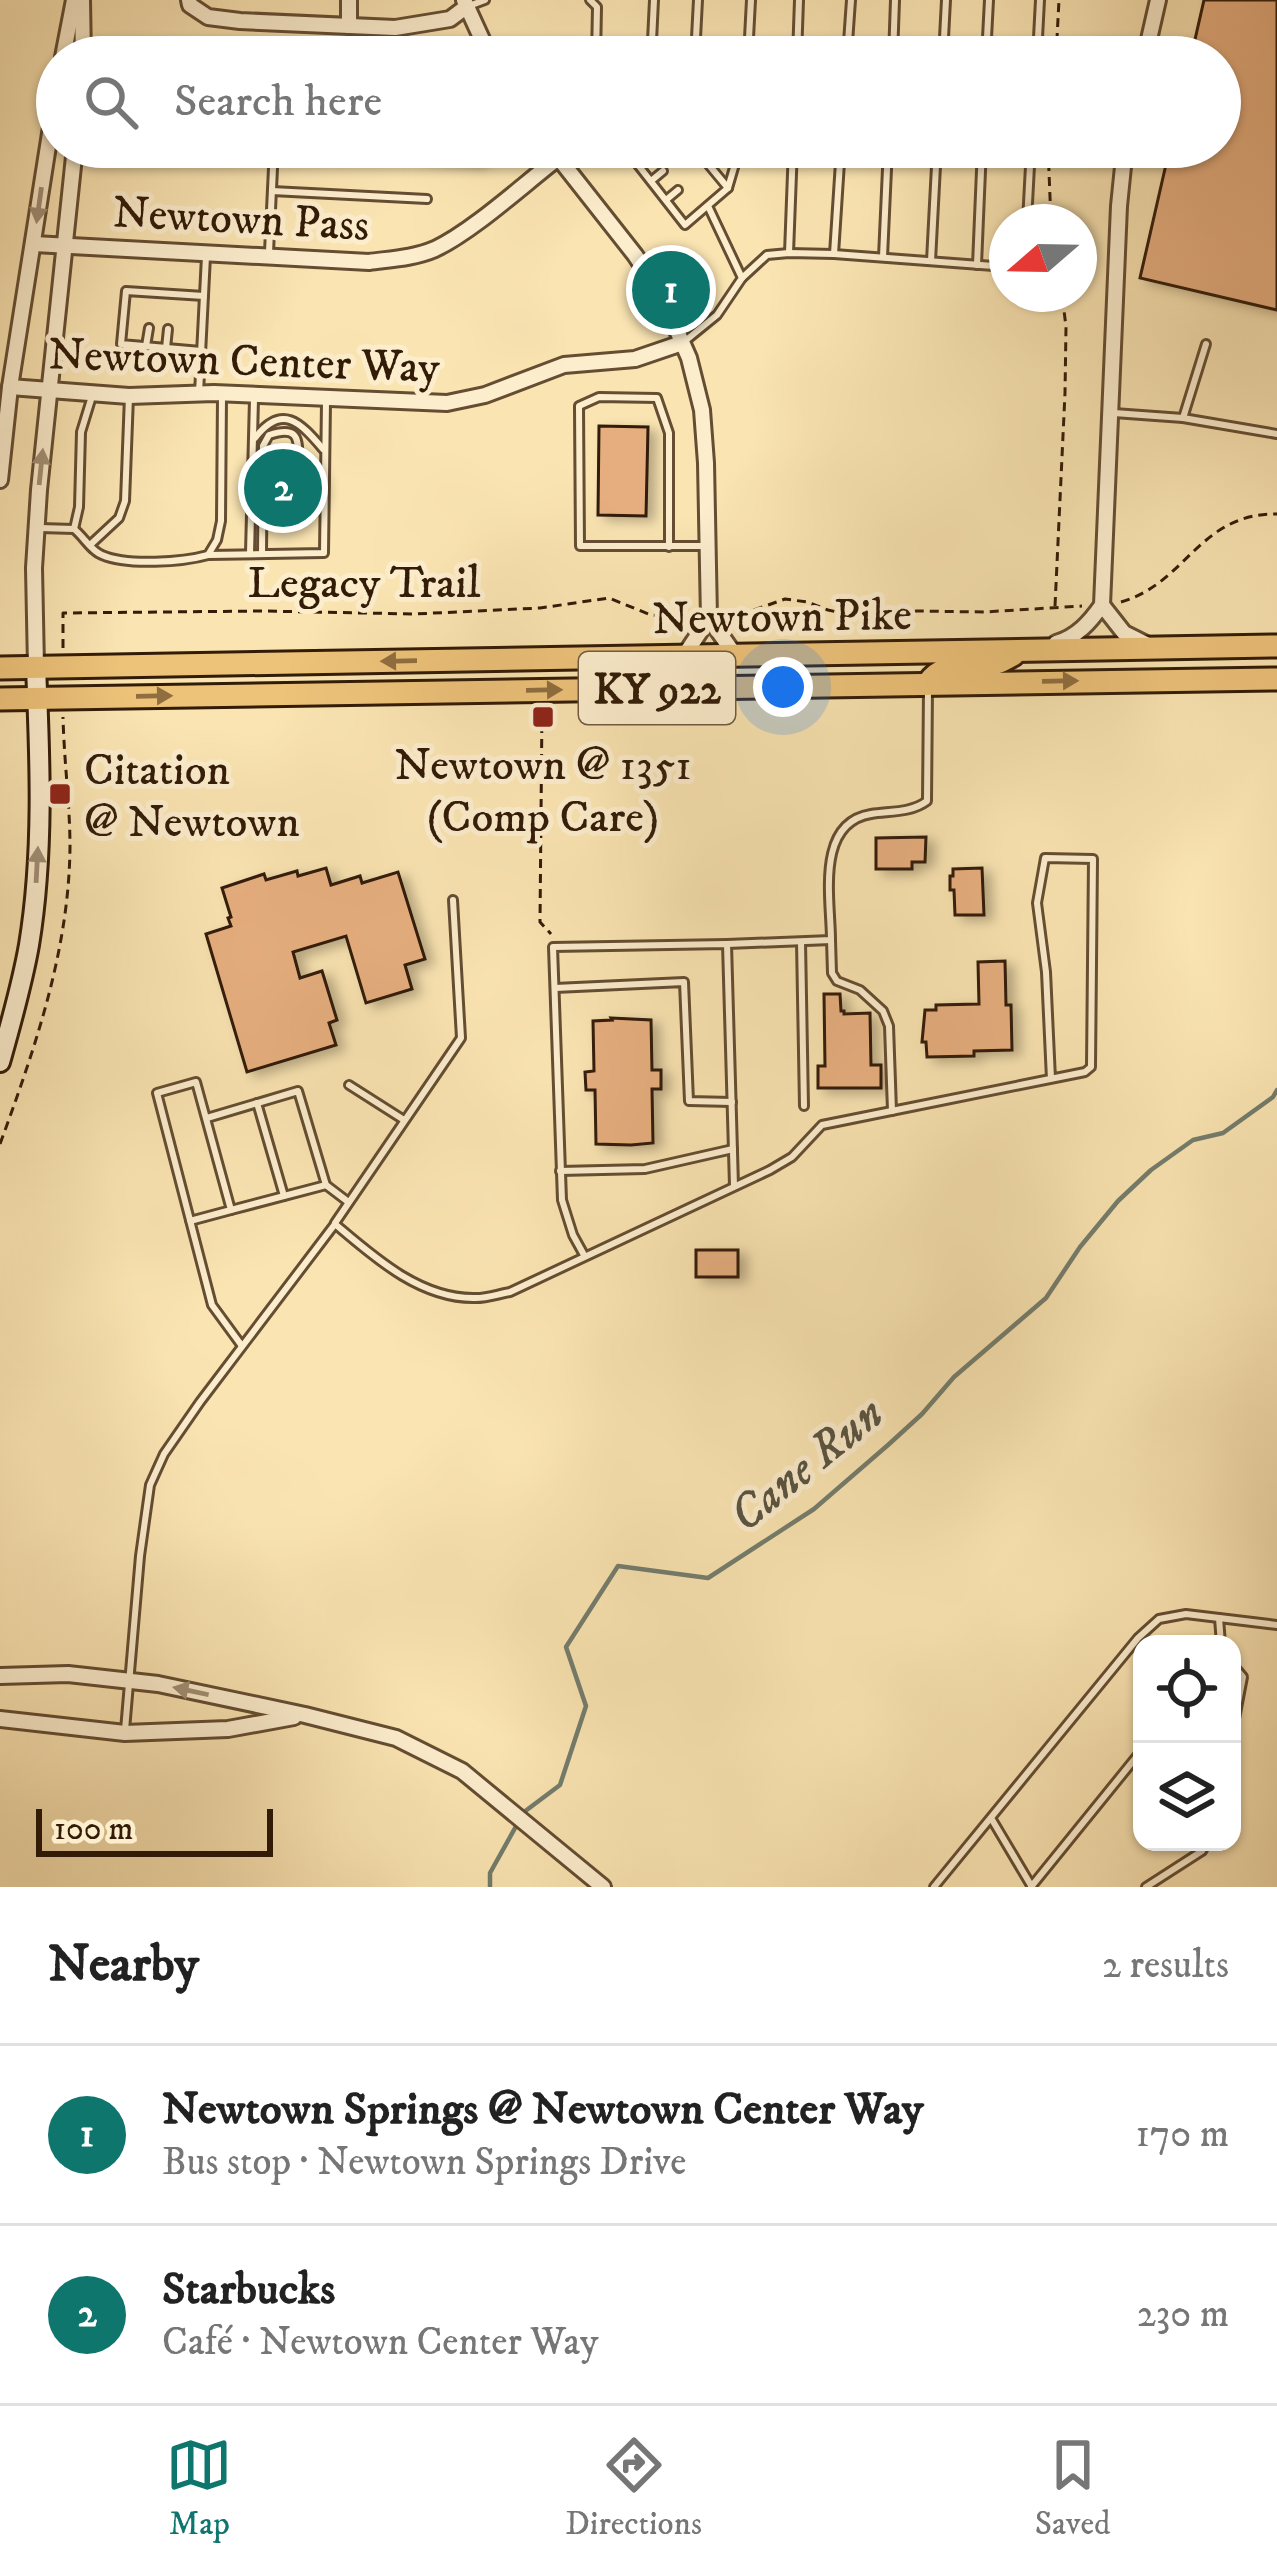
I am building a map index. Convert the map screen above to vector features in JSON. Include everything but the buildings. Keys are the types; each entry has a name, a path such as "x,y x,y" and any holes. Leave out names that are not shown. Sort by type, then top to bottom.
{"highway":[{"name":"Newtown Pike","path":"0,668 1277,646"},
{"path":"928,683 944,668 984,666 1026,650"},
{"name":"Newtown Pike","path":"0,699 1277,679"}],"main road":[{"path":"0,1062 18,1001 38,873 36,668"}],"street":[{"path":"69,36 78,0"},
{"path":"78,0 81,36"},
{"path":"189,0 208,16 240,21 395,28 450,19 465,4 480,36"},
{"path":"349,0 349,26"},
{"path":"1150,36 1158,0"},
{"path":"0,480 45,168"},
{"path":"36,668 37,527 73,168"},
{"name":"Newtown Pass","path":"34,244 370,262 407,257 435,249 466,229 537,168"},
{"path":"566,168 662,294 689,358 702,410 709,617 684,656"},
{"path":"1026,650 1068,640 1102,605 1123,168"},
{"name":"Newtown Center Way","path":"10,387 129,396 199,393 448,404 564,364 635,359 682,343"},
{"path":"1102,605 1124,633 1142,644 1164,647"},
{"path":"709,617 735,655"},
{"path":"0,1676 68,1674 129,1680 396,1738 462,1771 603,1887"},
{"path":"0,1719 124,1733 227,1729 305,1715"}],"lane":[{"path":"465,4 485,0"},
{"path":"590,0 597,7 596,36"},
{"path":"652,36 654,0"},
{"path":"696,36 698,0"},
{"path":"749,36 752,0"},
{"path":"798,36 799,0"},
{"path":"848,36 851,0"},
{"path":"894,36 896,0"},
{"path":"944,36 946,0"},
{"path":"987,36 989,0"},
{"path":"1038,36 1040,0"},
{"path":"269,256 273,168"},
{"path":"641,168 685,225 728,188 734,168"},
{"path":"707,168 728,188"},
{"path":"789,253 792,168"},
{"path":"834,254 840,168"},
{"path":"883,257 887,168"},
{"path":"931,261 936,168"},
{"path":"976,265 981,168"},
{"path":"1028,204 1030,168"},
{"path":"651,181 663,171"},
{"path":"666,200 678,190"},
{"path":"272,191 428,199"},
{"path":"708,206 742,278"},
{"path":"199,393 206,252"},
{"path":"682,343 717,315 742,278 766,255 834,254 989,266"},
{"path":"202,351 121,344 126,291 152,297 204,296"},
{"path":"146,346 148,328"},
{"path":"166,348 168,328"},
{"path":"1183,418 1206,344"},
{"path":"74,530 81,432 94,393"},
{"path":"208,555 221,521 222,394"},
{"path":"250,554 254,395"},
{"path":"90,545 119,518 125,500 129,396"},
{"path":"37,527 74,530 98,554 121,560 324,553 326,398"},
{"path":"669,547 669,433 657,398 599,398 579,406 580,546 669,547 708,547"},
{"path":"1111,413 1183,418 1277,434"},
{"path":"253,442 267,423 285,419 303,425 326,452"},
{"path":"262,554 263,446 269,435 280,431 296,436 302,472 325,495"},
{"path":"892,1111 889,1026 883,1011 832,974 830,854 834,840 861,816 916,809 927,801 928,683"},
{"path":"335,1223 406,1278 434,1293 478,1299 510,1292 770,1171 792,1157 822,1125 1085,1072 1090,1067 1093,859 1045,858 1037,903 1051,1078"},
{"path":"124,1733 150,1485 164,1454 335,1223 461,1038 453,900"},
{"path":"585,1256 562,1200 553,947 831,940"},
{"path":"801,941 804,1106"},
{"path":"727,944 734,1186"},
{"path":"555,988 684,982 689,1101 732,1102"},
{"path":"231,1210 196,1082 157,1094 212,1305 242,1346"},
{"path":"350,1084 404,1120"},
{"path":"206,1118 298,1090 326,1185 348,1202"},
{"path":"257,1102 284,1196"},
{"path":"560,1171 645,1169 734,1149"},
{"path":"190,1221 326,1185"},
{"path":"934,1887 1138,1638 1159,1619 1186,1614 1277,1624"},
{"path":"1219,1618 1220,1635"},
{"path":"990,1817 1031,1887 1133,1761"},
{"path":"1146,1887 1202,1851"}],"path":[{"path":"1057,36 1059,0"},
{"path":"1049,168 1050,204"},
{"path":"1055,608 1064,312"},
{"name":"Legacy Trail","path":"63,647 63,613 414,614 540,608 609,598 651,615 709,617 736,616 785,599 851,615 1102,605 1127,601 1156,586 1227,524 1277,514"},
{"path":"542,706 540,922 551,932 553,947"},
{"path":"0,1144 56,974 70,848 63,723"}],"waterway":[{"name":"Cane Run","path":"490,1887 490,1873 524,1812 560,1785 586,1706 566,1647 618,1566 708,1578 814,1509 1046,1298 1080,1247 1151,1170 1193,1140 1223,1133 1277,1090"}],"place":[{"name":"Newtown Springs @ Newtown Center Way","path":"671,290"},
{"name":"Starbucks","path":"283,488"},
{"name":"Newtown @ 1351 (Comp Care)","path":"543,717"},
{"name":"Citation @ Newtown","path":"60,794"}]}
